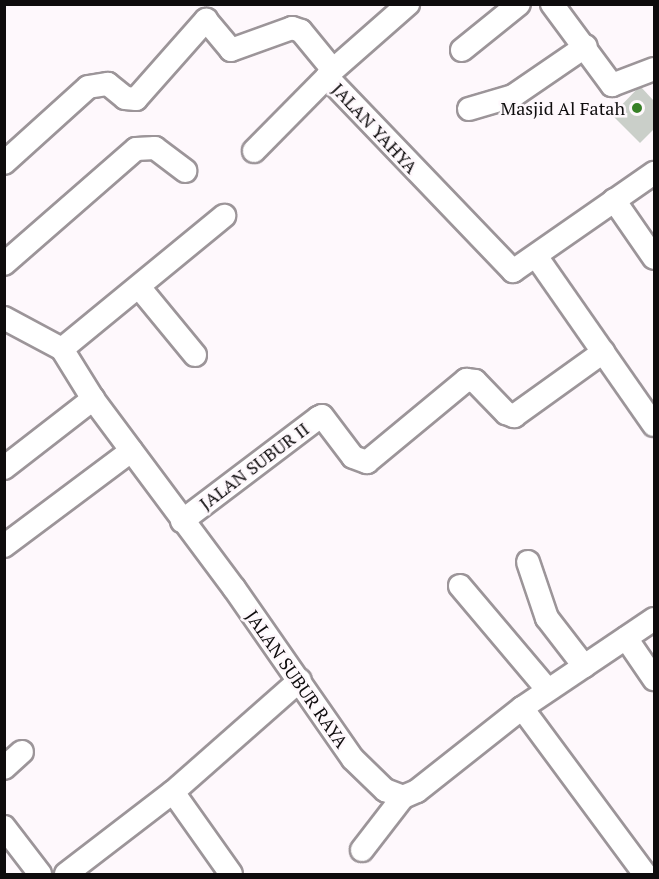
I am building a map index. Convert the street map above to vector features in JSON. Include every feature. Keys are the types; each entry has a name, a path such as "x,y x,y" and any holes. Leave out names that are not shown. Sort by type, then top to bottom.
{"street":[{"path":"254,151 330,74 408,4"},
{"path":"462,50 519,4"},
{"path":"552,4 586,46 612,85 654,69"},
{"name":"JALAN YAHYA","path":"4,163 88,87 108,84 125,98 136,99 199,12 231,50 292,28 301,32 330,74 513,272 536,256"},
{"path":"469,109 513,96 586,46"},
{"path":"4,264 136,149 155,148 185,171"},
{"path":"654,173 536,256 654,425"},
{"path":"614,200 654,258"},
{"path":"5,320 62,349 224,216"},
{"path":"139,287 195,355"},
{"name":"JALAN SUBUR RAYA","path":"62,349 93,399 300,680 352,759 385,790 403,797"},
{"name":"JALAN SUBUR II","path":"182,521 318,418 322,417 353,457 366,462 466,380 475,381 506,413 514,416 603,352"},
{"path":"4,468 93,399"},
{"path":"4,546 131,452"},
{"path":"528,562 547,618 584,666"},
{"path":"460,586 548,690"},
{"path":"362,850 403,797 417,791 522,708 654,619"},
{"path":"626,638 654,679"},
{"path":"66,874 97,847 173,792 300,680"},
{"path":"522,708 645,874"},
{"path":"4,768 22,752"},
{"path":"173,792 231,874"},
{"path":"4,827 40,874"}],"building":[{"name":"Masjid Al Fatah","path":"640,86 654,101 654,129 640,143 612,115"}],"place":[{"name":"Masjid Al Fatah","path":"637,108"}]}
